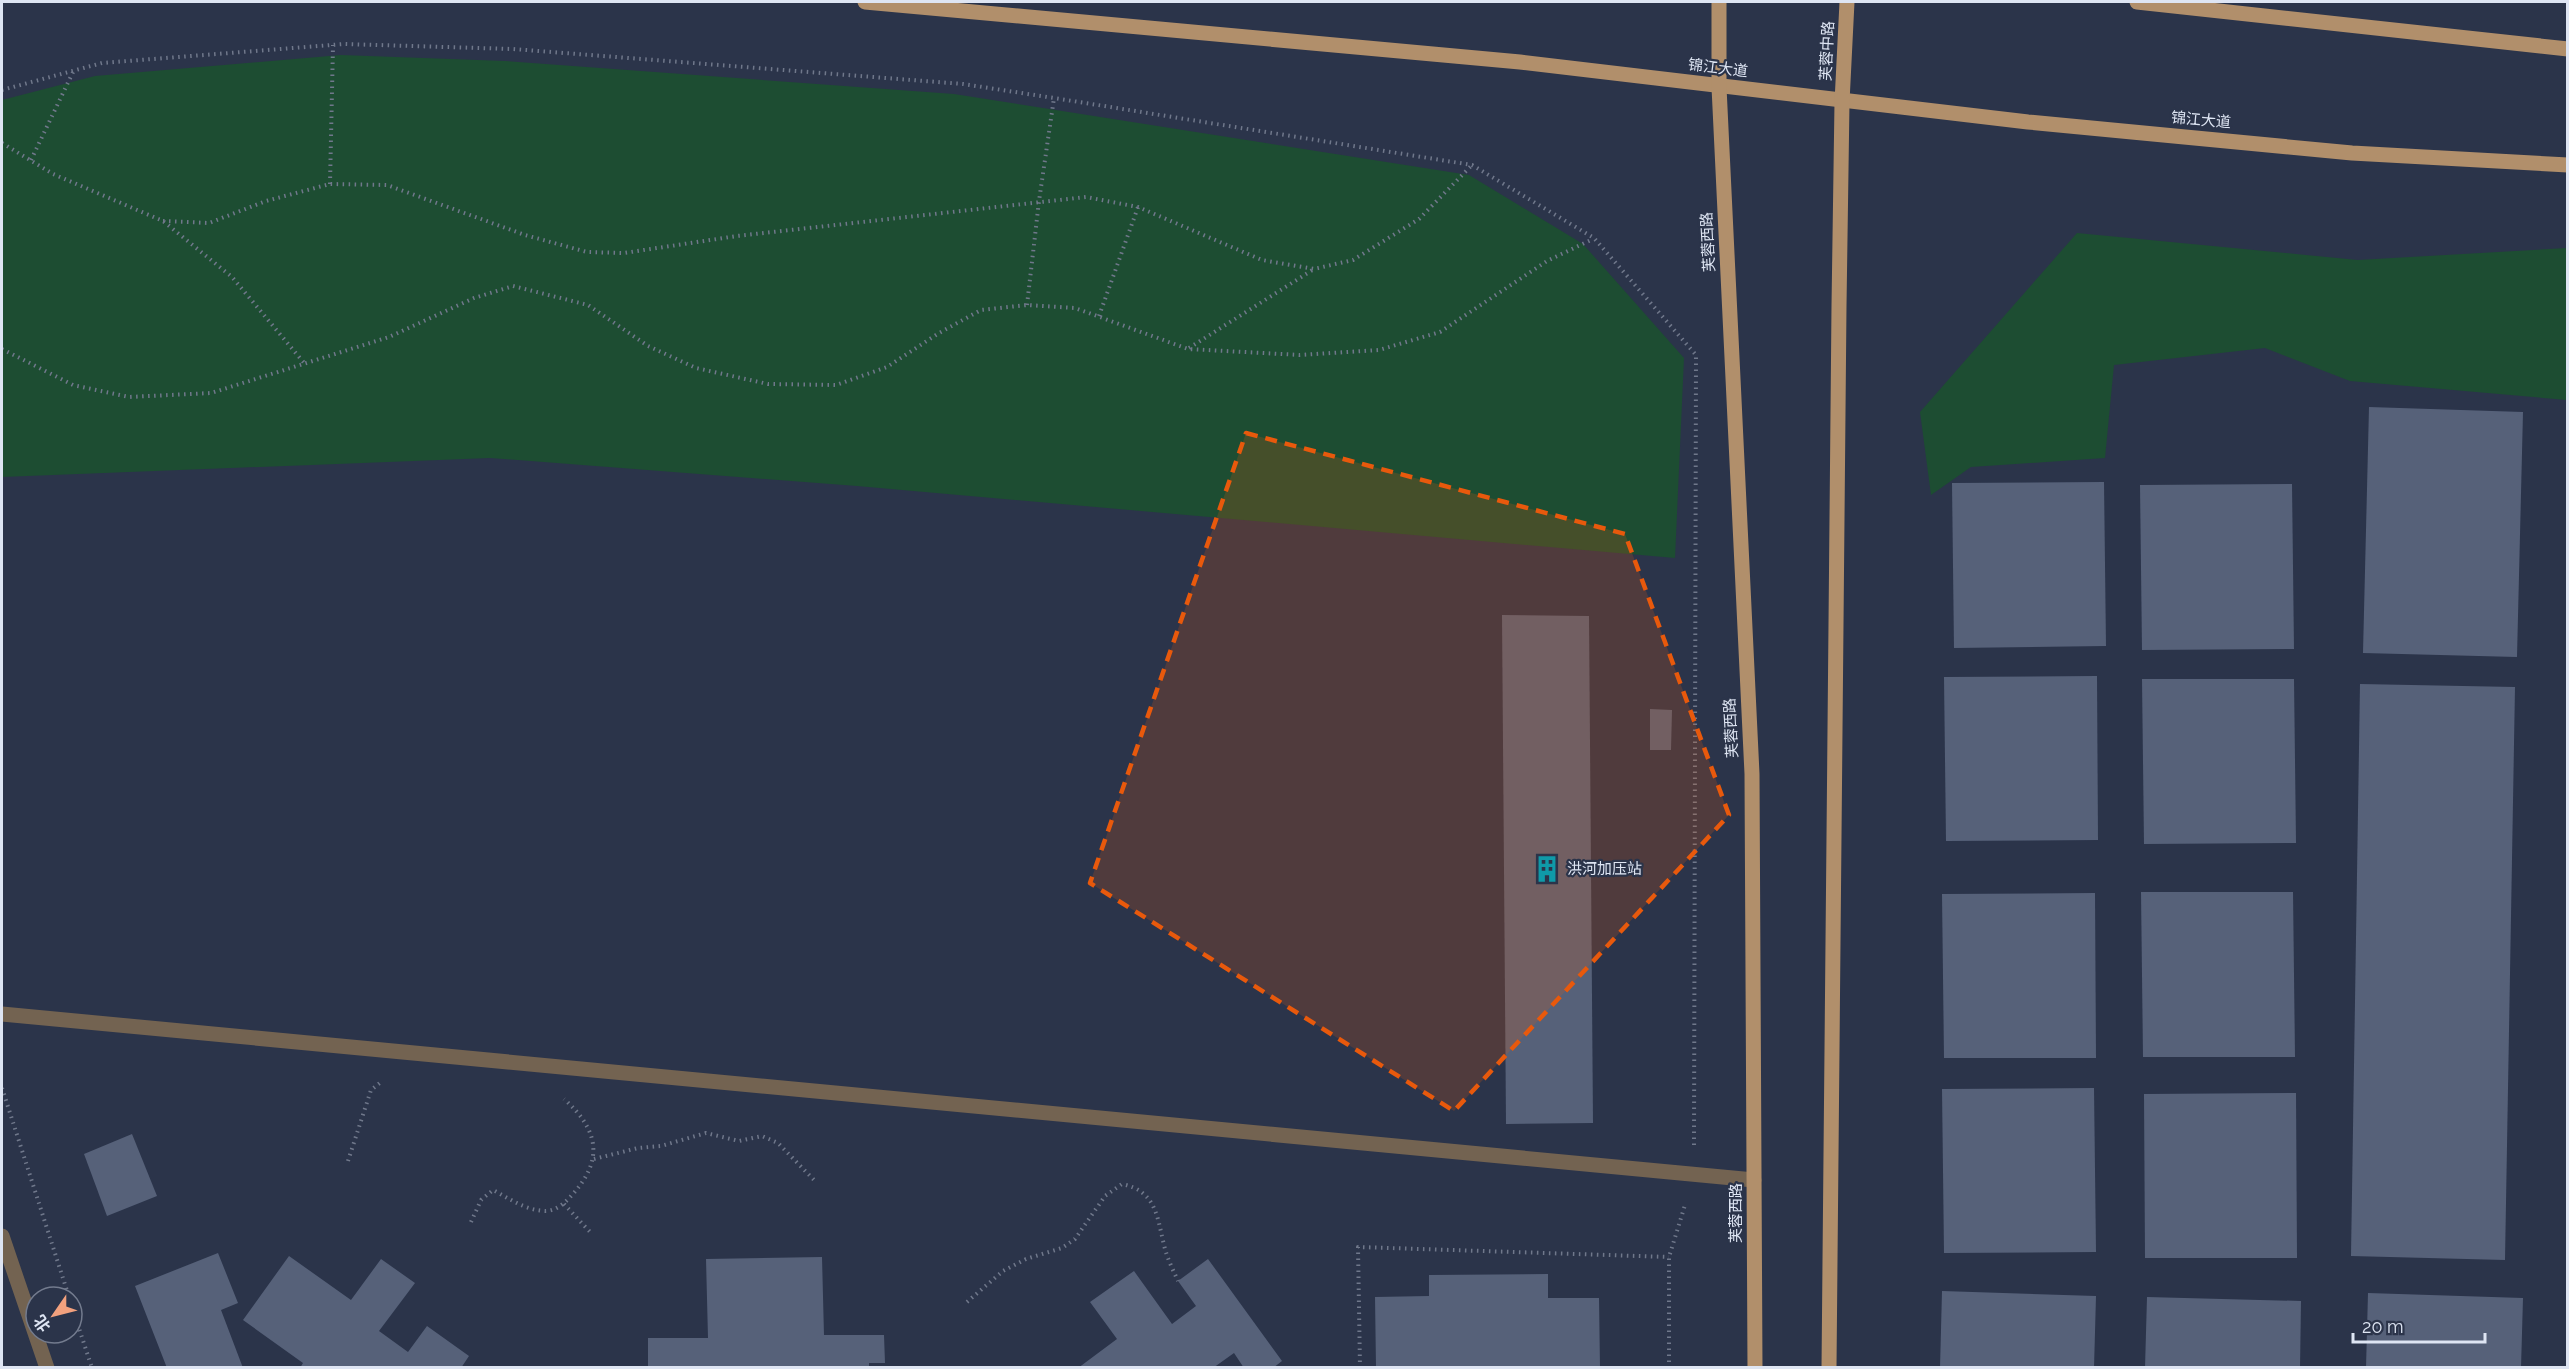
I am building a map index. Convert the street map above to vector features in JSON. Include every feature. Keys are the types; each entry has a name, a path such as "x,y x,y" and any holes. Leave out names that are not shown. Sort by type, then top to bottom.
{"main road":[{"name":"锦江大道","path":"865,2 1520,62 1842,102 2352,153 2568,165"},
{"path":"1719,2 1719,87"},
{"name":"芙蓉中路","path":"1842,102 1847,2"},
{"path":"2137,2 2568,49"},
{"name":"芙蓉西路","path":"1719,87 1752,774 1755,1368"},
{"path":"1829,1368 1842,102"}],"street":[{"path":"2,1014 1754,1180"},
{"path":"2,1236 47,1368"}],"path":[{"path":"330,184 333,45"},
{"path":"2,90 102,63 333,45 513,48 963,84 1472,165 1594,238 1696,355 1694,1176 1670,1257 1669,1368"},
{"path":"31,160 74,70"},
{"path":"1027,305 1054,98"},
{"path":"2,143 53,174 163,221 232,277 305,363"},
{"path":"1188,349 1314,269 1353,260 1419,219 1472,165"},
{"path":"163,221 209,223 266,201 330,184 387,185 525,236 587,252 624,253 737,236 1086,197 1138,207 1262,260 1314,269"},
{"path":"1099,315 1138,207"},
{"path":"2,348 73,385 129,397 211,393 389,336 474,298 513,286 588,305 648,346 696,368 768,384 836,385 887,367 939,333 981,310 1027,305 1075,308 1188,349 1300,355 1379,351 1440,332 1547,261 1594,238"},
{"path":"348,1161 371,1090 387,1077"},
{"path":"2,1088 65,1285"},
{"path":"471,1222 481,1200 493,1190 522,1206 547,1211 564,1204 582,1184 594,1158 591,1134 578,1111 560,1095"},
{"path":"594,1158 638,1148 662,1146 706,1133 739,1141 762,1136 778,1143 815,1181"},
{"path":"967,1302 1003,1271 1026,1259 1062,1248 1075,1239 1105,1197 1122,1184 1139,1187 1151,1201 1159,1219 1165,1248 1178,1281"},
{"path":"564,1204 592,1234"},
{"path":"1360,1368 1358,1247 1670,1257"},
{"path":"84,1344 92,1368"}],"highlighted area":[{"path":"1246,433 1625,534 1729,815 1454,1111 1090,883"}],"green space":[{"path":"341,55 505,61 954,94 1469,175 1583,244 1684,358 1675,558 857,486 490,458 2,477 2,100 95,76"},
{"path":"2077,233 2358,260 2567,248 2567,400 2350,381 2265,348 2114,365 2105,458 1971,467 1931,495 1920,412"}],"building":[{"path":"2369,407 2523,412 2517,657 2363,653"},
{"path":"2104,482 2106,646 1954,648 1952,483"},
{"path":"2292,484 2294,649 2142,650 2140,485"},
{"name":"洪河加压站","path":"1502,615 1589,616 1593,1123 1506,1124"},
{"path":"2097,676 2098,840 1946,841 1944,677"},
{"path":"2142,679 2294,679 2296,843 2144,844"},
{"path":"2360,684 2515,687 2505,1260 2351,1256"},
{"path":"1650,709 1672,710 1671,750 1650,750"},
{"path":"2141,892 2293,892 2295,1057 2143,1057"},
{"path":"2095,893 2096,1058 1944,1058 1942,894"},
{"path":"2094,1088 2096,1252 1944,1253 1942,1089"},
{"path":"2296,1093 2297,1258 2145,1258 2144,1094"},
{"path":"132,1134 157,1196 107,1216 84,1154"},
{"path":"218,1253 238,1303 221,1310 243,1368 167,1368 135,1286"},
{"path":"289,1256 351,1300 381,1259 415,1283 379,1331 408,1352 427,1326 469,1356 461,1368 300,1368 303,1363 243,1320"},
{"path":"822,1257 824,1335 884,1335 885,1363 869,1363 869,1368 648,1367 648,1338 708,1338 706,1259"},
{"path":"1208,1259 1282,1361 1273,1368 1244,1368 1234,1353 1213,1368 1078,1368 1117,1339 1090,1302 1134,1271 1172,1324 1196,1306 1178,1281"},
{"path":"1548,1274 1548,1298 1599,1298 1600,1368 1376,1368 1375,1297 1429,1296 1429,1275"},
{"path":"1942,1291 2096,1296 2094,1368 1940,1368"},
{"path":"2368,1293 2523,1298 2521,1368 2366,1368"},
{"path":"2147,1297 2301,1301 2300,1368 2145,1368"}],"place":[{"name":"洪河加压站","path":"1547,869"}]}
